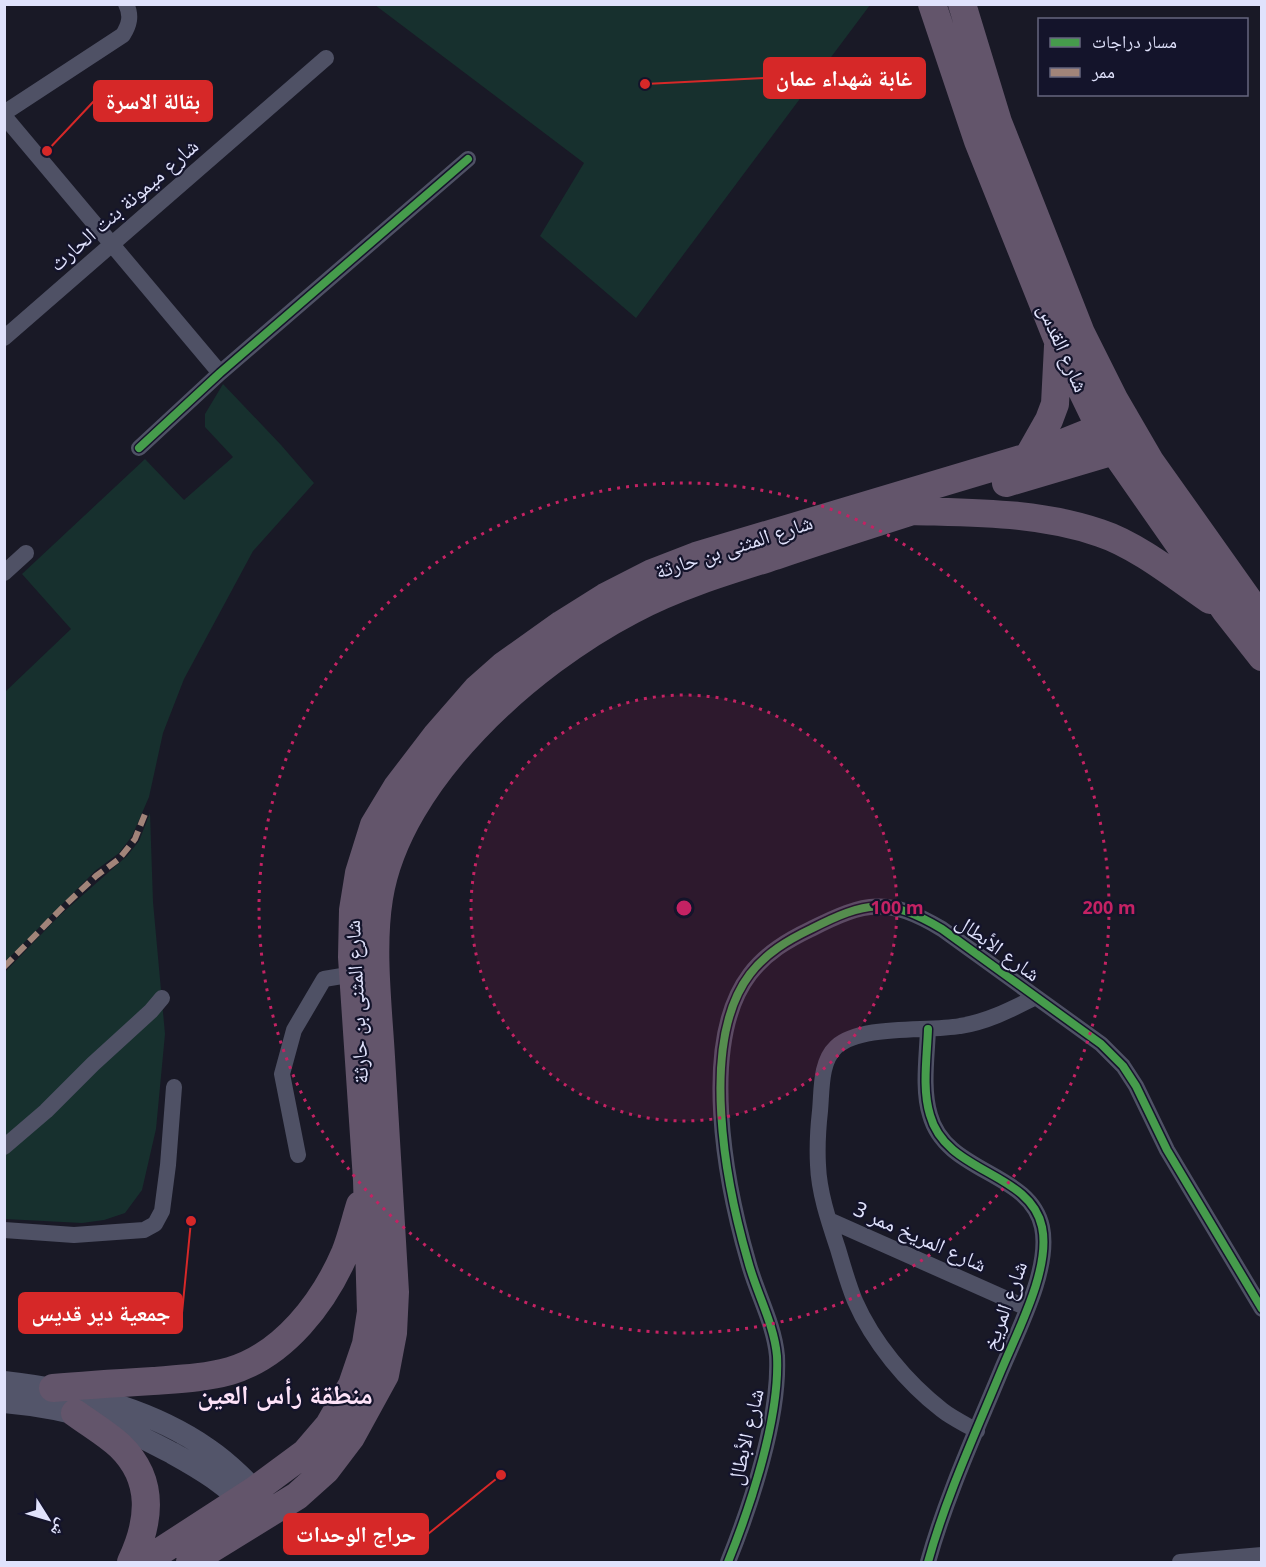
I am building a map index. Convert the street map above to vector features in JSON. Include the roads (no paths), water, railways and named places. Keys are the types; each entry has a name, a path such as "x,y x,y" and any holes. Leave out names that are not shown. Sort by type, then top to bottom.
{"highway":[{"name":"شارع القدس","path":"932,4 978,141 1058,341 1118,432 1226,610 1262,657"},
{"name":"شارع القدس","path":"962,4 999,122 1118,432 1150,460 1262,619"},
{"path":"1028,457 1049,420 1055,404 1058,341"},
{"name":"شارع المثنى بن حارثة","path":"144,1563 247,1495 305,1453 329,1425 352,1385 366,1344 371,1312 367,1180 354,974 353,910 359,873 374,825 397,787 436,736 477,689 503,666 605,597 652,573 685,560 1118,432"},
{"name":"شارع المثنى بن حارثة","path":"190,1563 297,1496 326,1470 351,1437 385,1374 393,1333 395,1292 379,1032 376,941 379,897 396,840 419,798 458,747 519,687 566,651 632,610 712,576 912,511 1118,432"},
{"path":"912,511 1006,514 1060,522 1102,533 1159,565 1226,610"},
{"path":"53,1388 205,1377 233,1370 265,1354 290,1335 310,1312 329,1283 345,1252 367,1180"},
{"path":"75,1413 119,1445 130,1457 146,1491 147,1508 139,1545 131,1563"}],"street":[{"path":"126,4 130,19 123,35 4,114 220,373"},
{"name":"شارع ميمونة بنت الحارث","path":"4,338 113,246 326,58"},
{"path":"139,448 220,373 468,159"},
{"path":"4,573 26,553"},
{"name":"شارع الأبطال","path":"728,1563 739,1535 767,1438 776,1395 777,1354 748,1263 731,1194 720,1097 721,1058 736,997 749,975 766,956 790,939 831,919 862,907 884,906 903,909 942,929 1101,1044 1123,1066 1136,1086 1167,1150 1262,1309"},
{"path":"298,1155 282,1074 294,1030 324,979 354,974"},
{"path":"976,1431 943,1411 924,1395 885,1350 868,1326 855,1301 828,1220 818,1168 817,1143 823,1073 828,1058 836,1047 847,1039 897,1030 961,1026 990,1018 1036,997"},
{"path":"4,1147 46,1112 162,998"},
{"name":"شارع المريخ","path":"928,1029 927,1101 936,1132 958,1155 1018,1191 1029,1201 1040,1220 1043,1242 1041,1265 1035,1287 946,1508 928,1563"},
{"path":"4,1230 74,1235 144,1230 154,1224 162,1211 174,1087"},
{"name":"شارع المريخ ممر 3","path":"828,1220 1026,1308"},
{"path":"4,1382 53,1388 140,1413 183,1433 210,1450 236,1471 247,1495 266,1516"},
{"path":"4,1402 75,1413 111,1424 153,1444 227,1487 247,1495"},
{"path":"1180,1563 1262,1555"}],"place":[{"name":"غابة شهداء عمان","path":"645,84"},
{"name":"بقالة الاسرة","path":"47,151"},
{"name":"جمعية دير قديس","path":"191,1221"},
{"name":"حراج الوحدات","path":"501,1475"}],"district":[{"name":"منطقة رأس العين","path":"285,1395"}]}
